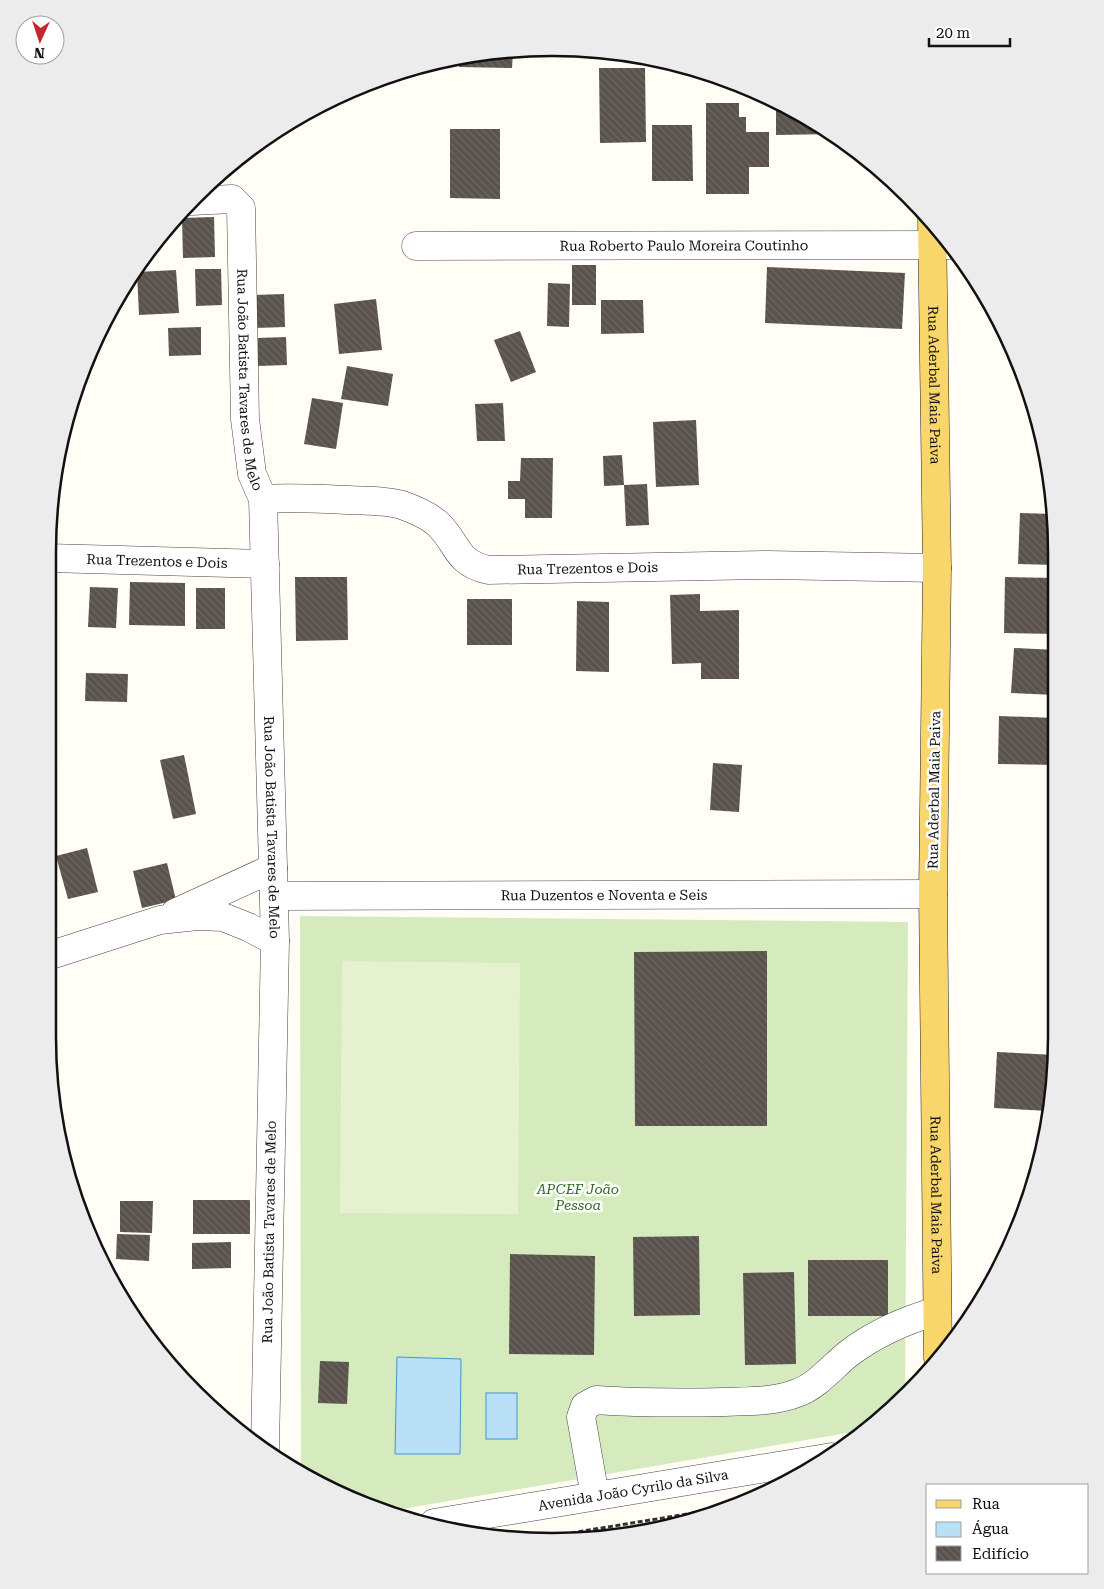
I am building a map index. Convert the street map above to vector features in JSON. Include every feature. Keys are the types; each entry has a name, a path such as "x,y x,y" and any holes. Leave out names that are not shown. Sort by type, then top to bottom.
{"main road":[{"name":"Rua Aderbal Maia Paiva","path":"938,1348 933,894 939,242"}],"street":[{"name":"Rua João Batista Tavares de Melo","path":"202,200 232,199 241,208 245,419 252,474 263,499 275,941 265,1441"},
{"name":"Rua Roberto Paulo Moreira Coutinho","path":"416,246 935,237"},
{"name":"Rua Trezentos e Dois","path":"263,499 370,501 401,505 439,525 465,560 477,567 488,570 768,565 937,568"},
{"name":"Rua Trezentos e Dois","path":"56,558 265,564"},
{"path":"56,953 160,920 273,868"},
{"name":"Rua Duzentos e Noventa e Seis","path":"274,896 933,894"},
{"path":"160,920 197,916 223,917 275,941"},
{"path":"595,1496 581,1417 585,1406 596,1400 681,1404 770,1400 798,1393 824,1376 849,1354 876,1335 925,1314 937,1311"},
{"name":"Avenida João Cyrilo da Silva","path":"446,1521 810,1460"}],"path":[{"path":"575,1532 685,1514"}],"green space":[{"name":"APCEF João Pessoa","path":"300,916 908,922 905,1386 879,1410 850,1432 402,1509 362,1495 333,1482 301,1464"},
{"path":"342,961 520,963 518,1214 340,1213"}],"water":[{"path":"397,1357 461,1359 460,1454 395,1454"},
{"path":"486,1393 517,1393 517,1439 486,1439"}],"building":[{"path":"513,58 512,68 459,67 459,65 487,60"},
{"path":"599,68 645,68 646,142 600,143"},
{"path":"706,103 739,103 739,117 746,117 746,132 769,132 769,167 749,167 749,194 706,194"},
{"path":"776,110 818,134 776,135"},
{"path":"652,125 692,125 693,181 652,181"},
{"path":"450,129 500,129 500,199 450,198"},
{"path":"214,217 215,257 183,258 182,222 186,218"},
{"path":"572,265 596,265 596,305 572,305"},
{"path":"767,267 905,273 902,329 765,323"},
{"path":"195,269 221,269 222,305 196,306"},
{"path":"176,270 179,313 139,315 137,281 144,272"},
{"path":"548,283 570,284 569,327 547,326"},
{"path":"284,294 285,327 255,328 254,295"},
{"path":"376,299 382,350 339,354 334,304"},
{"path":"601,300 643,300 644,333 601,334"},
{"path":"201,327 201,355 169,356 168,328"},
{"path":"520,331 536,372 511,382 494,340"},
{"path":"286,337 287,365 258,366 257,338"},
{"path":"347,366 393,374 388,406 341,399"},
{"path":"312,398 343,403 336,449 304,444"},
{"path":"503,403 505,441 477,441 475,404"},
{"path":"696,420 699,485 656,487 653,422"},
{"path":"622,455 624,485 604,486 603,456"},
{"path":"521,458 553,458 552,518 525,518 525,499 508,499 508,481 520,481"},
{"path":"647,484 649,525 626,526 624,485"},
{"path":"1020,513 1046,514 1048,565 1018,564"},
{"path":"295,577 347,577 348,640 296,641"},
{"path":"1005,577 1048,578 1048,634 1004,633"},
{"path":"130,582 185,583 185,626 129,625"},
{"path":"90,587 118,588 116,628 88,627"},
{"path":"196,588 225,588 225,629 196,629"},
{"path":"700,594 700,611 739,610 739,679 701,679 701,663 672,664 670,595"},
{"path":"467,599 512,599 512,645 467,645"},
{"path":"577,601 609,602 609,672 576,671"},
{"path":"1014,648 1048,650 1048,695 1011,693"},
{"path":"86,673 128,674 127,702 85,701"},
{"path":"999,716 1048,718 1048,765 998,764"},
{"path":"184,755 196,814 173,819 160,760"},
{"path":"713,763 742,765 739,812 710,810"},
{"path":"87,848 98,892 68,899 56,856"},
{"path":"167,863 176,900 142,908 133,871"},
{"path":"767,951 767,1126 635,1126 634,952"},
{"path":"997,1052 1047,1055 1042,1111 994,1108"},
{"path":"193,1200 250,1200 250,1234 193,1234"},
{"path":"120,1201 153,1201 152,1233 120,1232"},
{"path":"117,1234 150,1235 149,1261 116,1259"},
{"path":"699,1236 700,1315 634,1316 633,1237"},
{"path":"231,1242 231,1268 192,1269 192,1243"},
{"path":"510,1254 595,1256 594,1355 509,1354"},
{"path":"808,1260 888,1260 888,1316 808,1316"},
{"path":"794,1272 796,1364 745,1365 743,1273"},
{"path":"320,1361 349,1362 347,1404 318,1403"}]}
